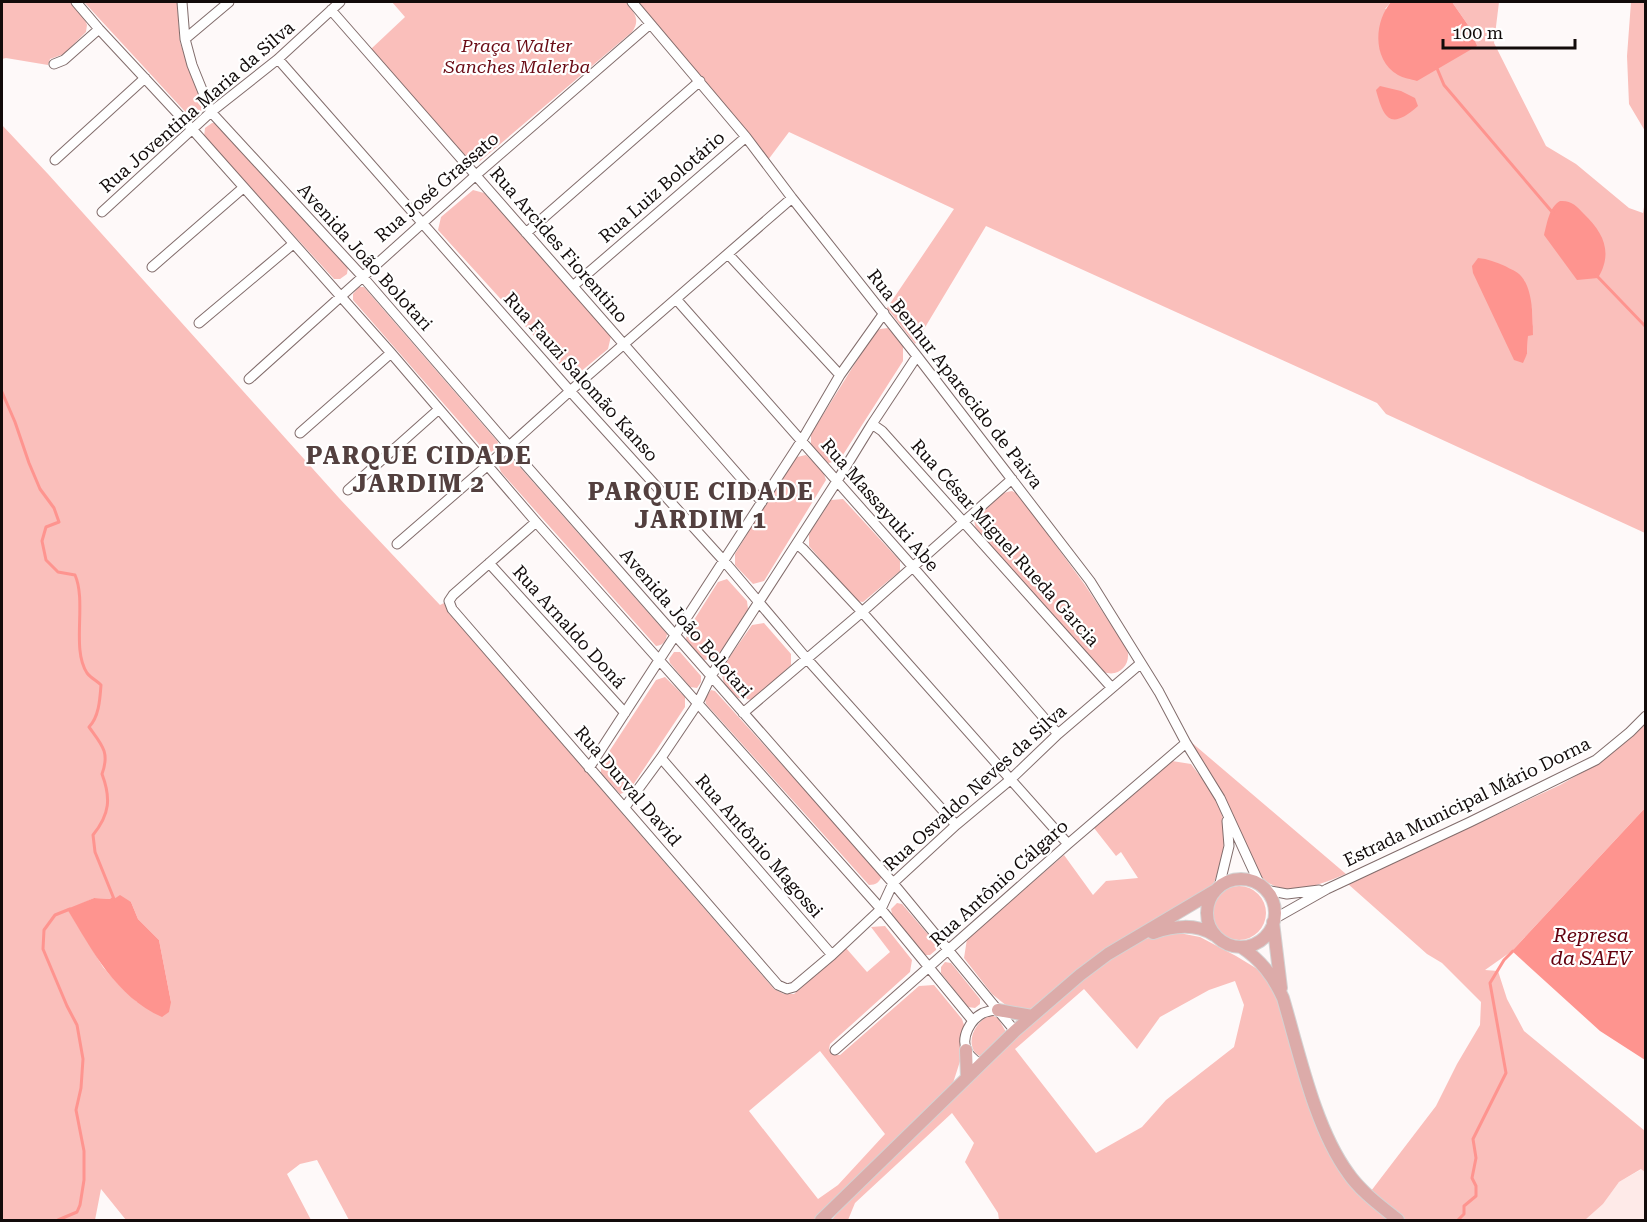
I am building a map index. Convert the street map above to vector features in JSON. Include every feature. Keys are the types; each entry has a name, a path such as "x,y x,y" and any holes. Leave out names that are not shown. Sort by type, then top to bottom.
{"main road":[{"path":"821,1221 1015,1030 1080,975 1108,954 1229,881 1245,879 1263,888 1271,899 1283,998"},
{"path":"1216,936 1209,925 1207,913 1209,900 1217,888"},
{"path":"1138,938 1170,927 1182,927 1206,930 1227,944 1241,947 1255,944 1266,935 1274,921"},
{"path":"1241,947 1275,980 1283,998 1311,1092 1329,1140 1349,1175 1398,1221"},
{"path":"998,1010 1032,1016"},
{"path":"966,1050 967,1078"},
{"path":"828,1221 834,1208"}],"street":[{"path":"76,2 391,353 536,522 881,909 972,1021"},
{"name":"Avenida João Bolotari","path":"182,2 185,39 192,65 212,112 362,276 893,883 1015,1030"},
{"path":"185,39 229,2"},
{"name":"Rua Joventina Maria da Silva","path":"102,212 192,129 278,59 340,2"},
{"name":"Rua Benhur Aparecido de Paiva","path":"632,2 746,137 884,312 1090,581 1140,664 1160,692 1186,743 1220,798 1263,888"},
{"name":"Rua Arcides Fiorentino","path":"331,10 762,502"},
{"name":"Rua José Grassato","path":"249,379 476,175 650,24"},
{"path":"54,64 64,60 99,29"},
{"name":"Rua Fauzi Salomão Kanso","path":"278,59 956,825"},
{"path":"55,160 146,78"},
{"path":"526,233 700,81"},
{"name":"Rua Luiz Bolotário","path":"573,286 746,137"},
{"path":"152,267 243,188"},
{"path":"398,544 792,198"},
{"path":"199,323 293,244"},
{"path":"728,254 840,375"},
{"name":"Rua Massayuki Abe","path":"676,298 1058,734"},
{"path":"589,768 802,440 840,375 884,312"},
{"path":"300,433 391,353"},
{"path":"625,807 698,703 711,676 917,356"},
{"path":"348,490 440,409"},
{"name":"Rua César Miguel Rueda Garcia","path":"872,424 882,431 1112,688"},
{"path":"743,713 862,612 1012,479"},
{"path":"489,563 536,522"},
{"path":"797,544 862,612 1068,844"},
{"name":"Rua Durval David","path":"489,563 453,595 449,601 452,609 778,985 787,989"},
{"name":"Rua Arnaldo Doná","path":"489,563 625,713"},
{"name":"Rua Osvaldo Neves da Silva","path":"787,989 794,987 832,955 881,909 893,883 956,825 1010,780 1058,734 1140,664"},
{"name":"Estrada Municipal Mário Dorna","path":"1327,889 1596,760 1646,716"},
{"name":"Rua Antônio Cálgaro","path":"835,1050 1186,743"},
{"name":"Rua Antônio Magossi","path":"661,758 832,955"},
{"name":"Rua Benhur Aparecido de Paiva","path":"1217,888 1228,846 1227,823 1220,798"},
{"path":"1263,888 1295,894 1327,889"},
{"path":"1274,921 1327,889"},
{"path":"981,1065 966,1050 967,1030 972,1021 984,1012 998,1010"}],"shaded area":[{"path":"1642,1169 1645,1172 1645,1220 1585,1220 1603,1204 1619,1182"}],"green space":[{"path":"2,2 70,2 85,20 86,32 64,54 50,59 48,65 2,59"},
{"path":"84,2 177,2 180,42 203,105 200,114 190,117"},
{"name":"Praça Walter Sanches Malerba","path":"392,2 626,2 634,13 636,24 632,32 479,162 469,160 371,49 405,17"},
{"path":"638,2 1391,2 1385,9 1468,25 1452,2 1499,2 1494,43 1546,146 1576,164 1629,208 1643,213 1645,201 1645,533 1386,414 1377,403 986,226 915,344 887,308 954,209 789,132 768,160","holes":["1524,280 1532,309 1533,324 1528,336 1527,354 1522,362"]},
{"path":"1631,2 1645,2 1645,131 1629,104 1627,56"},
{"path":"216,123 348,267 347,274 340,279 334,279 204,137 205,128"},
{"path":"2,125 339,498 440,605 444,603 448,612 774,989 784,994 794,994 846,948 867,972 890,952 871,927 885,926 912,960 910,972 830,1044 829,1049 833,1055 840,1055 919,986 934,985 962,1019 964,1025 963,1052 953,1083 817,1220 349,1220 317,1160 300,1164 287,1174 311,1220 126,1220 101,1189 95,1220 2,1220","holes":["94,898 131,902 138,919 159,940 171,1002 137,1002 103,967 68,910","820,1051 885,1134 838,1185 818,1199 749,1111"]},
{"path":"473,190 484,193 611,336 608,349 579,373 565,370 438,230 441,217"},
{"path":"359,287 364,287 498,442 497,448 491,452 485,451 353,300 353,294"},
{"path":"888,328 903,346 903,361 839,461 828,463 811,445 811,434 874,333"},
{"path":"806,455 823,471 826,480 764,581 753,584 735,565 735,554 797,457"},
{"path":"511,457 667,634 663,644 656,646 501,472 498,464 505,458"},
{"path":"1012,491 1018,494 1085,585 1127,649 1128,660 1119,671 1104,672 975,526 974,519 986,506 1001,494"},
{"path":"843,499 900,561 900,571 863,602 856,601 809,546 809,534 831,500"},
{"path":"727,579 747,601 748,609 717,658 704,660 686,640 687,631 718,582"},
{"path":"764,623 791,654 791,665 753,700 738,698 724,685 721,669 752,625"},
{"path":"674,652 680,652 701,676 701,682 697,688 690,687 670,663 669,659"},
{"path":"665,677 685,697 685,707 629,791 620,794 601,773 601,764 656,680"},
{"path":"711,690 715,691 882,875 877,883 869,885 706,704 705,699"},
{"path":"1645,722 1645,808 1512,951 1485,970 1498,971 1507,999 1524,1031 1645,1131 1645,1172 1641,1169 1619,1182 1603,1204 1585,1220 1403,1220 1371,1191 1436,1106 1480,1025 1481,1002 1442,963 1427,954 1348,884 1560,785 1597,764"},
{"path":"1191,742 1346,874 1301,888 1290,889 1268,883 1259,875 1223,797"},
{"path":"1172,761 1191,764 1210,789 1220,809 1224,831 1223,853 1213,885 1078,971 1029,1010 1007,1006 992,994 964,958 967,939 1064,855 1093,895 1106,881 1138,878 1121,852 1116,856 1094,828"},
{"path":"1234,886 1244,886 1254,890 1262,898 1266,913 1262,928 1254,936 1244,940 1234,940 1224,936 1216,928 1212,918 1212,908 1216,898 1224,890"},
{"path":"897,903 902,904 937,945 936,950 930,955 924,955 892,914 891,909"},
{"path":"1169,931 1200,937 1264,973 1278,999 1326,1143 1389,1220 999,1220 998,1213 965,1162 974,1143 952,1113 855,1203 848,1220 832,1220 839,1210 1034,1018 1111,958 1140,941","holes":["1235,981 1244,1005 1234,1047 1166,1100 1142,1127 1096,1153 1015,1049 1084,989 1137,1049 1160,1017 1209,990"]},
{"path":"945,962 951,963 980,999 980,1004 975,1008 968,1007 941,973 941,967"},
{"path":"992,1015 998,1018 1006,1032 982,1058 972,1046 973,1034 978,1024"}],"water":[{"path":"1391,2 1452,2 1468,25 1477,46 1417,81 1400,76 1384,60 1378,40 1381,20"},
{"path":"1380,86 1401,91 1415,98 1418,106 1401,118 1390,118 1382,109 1379,100 1376,90"},
{"path":"1560,201 1567,201 1576,206 1597,228 1601,236 1605,260 1598,278 1577,280 1544,235 1551,211"},
{"path":"1478,258 1495,262 1515,271 1528,288 1532,304 1533,335 1528,336 1527,354 1523,363 1514,360 1473,273 1472,266"},
{"name":"Represa da SAEV","path":"1645,808 1645,1060 1600,1031 1512,951"},
{"path":"120,895 131,902 138,919 159,940 171,1002 169,1012 162,1017 146,1008 118,985 96,956 67,909 94,898 114,899"}],"waterway":[{"path":"1436,66 1444,85 1553,213"},
{"path":"1596,275 1646,327"},
{"path":"2,392 40,489 54,508 59,522 46,527 42,541 46,560 58,572 75,575 80,598 79,639 82,663 87,673 101,685 97,713 89,727 105,754 102,774 108,798 106,813 93,835 95,852 114,899 112,899"},
{"path":"58,1220 77,1212 84,1180 84,1151 76,1110 81,1088 83,1059 77,1025 43,949 44,930 55,915 70,909"},
{"path":"1458,1220 1464,1214 1464,1206 1476,1196 1476,1186 1472,1178 1476,1158 1473,1139 1506,1073 1490,983 1504,960 1513,951"}],"district":[{"name":"PARQUE CIDADE JARDIM 2","path":"419,470"},
{"name":"PARQUE CIDADE JARDIM 1","path":"701,506"}]}
